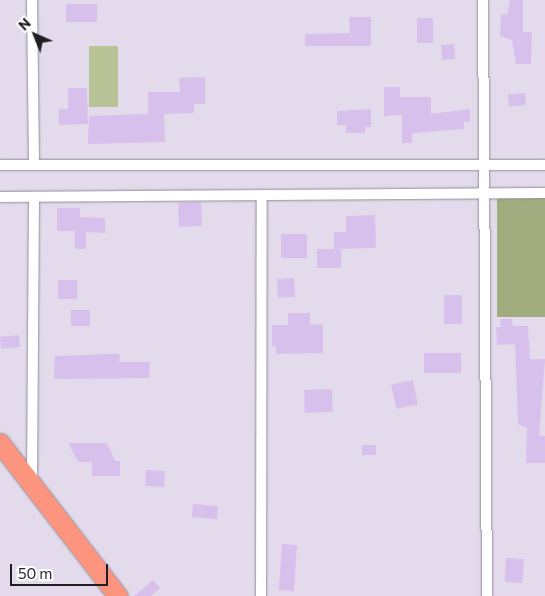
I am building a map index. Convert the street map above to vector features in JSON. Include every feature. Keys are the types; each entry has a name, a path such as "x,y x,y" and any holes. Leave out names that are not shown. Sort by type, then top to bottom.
{"highway":[{"path":"0,443 118,596"}],"street":[{"path":"32,0 34,164"},
{"path":"482,0 487,596"},
{"path":"0,165 545,165"},
{"path":"0,197 545,194"},
{"path":"261,596 262,195"},
{"path":"32,484 34,197"}],"green space":[{"path":"89,46 118,46 118,107 89,107"},
{"path":"497,194 545,194 545,317 497,317"}],"building":[{"path":"510,0 523,0 523,32 532,32 531,64 516,64 512,40 500,36 501,14 507,15"},
{"path":"66,4 97,4 97,22 66,22"},
{"path":"349,17 371,17 371,46 305,46 305,34 350,33"},
{"path":"417,18 433,18 433,43 417,43"},
{"path":"454,44 455,59 442,60 441,45"},
{"path":"205,77 205,104 194,104 194,113 164,114 165,142 88,144 89,116 148,114 148,92 180,92 179,78"},
{"path":"384,87 400,87 400,97 431,97 431,114 470,109 470,122 464,122 464,129 412,133 412,143 402,143 402,115 384,116"},
{"path":"68,88 87,88 88,124 59,125 59,109 68,109"},
{"path":"525,93 526,105 509,106 508,94"},
{"path":"371,109 371,127 365,127 365,133 346,133 346,125 337,125 337,111"},
{"path":"201,202 202,226 179,227 178,203"},
{"path":"57,208 80,208 80,217 105,218 105,233 86,232 86,249 75,249 75,231 57,231"},
{"path":"375,215 376,248 334,249 334,232 346,232 346,216"},
{"path":"281,234 307,234 307,258 281,258"},
{"path":"317,249 341,249 341,268 317,268"},
{"path":"294,278 295,297 278,298 277,279"},
{"path":"58,280 77,280 77,299 58,299"},
{"path":"444,295 462,295 462,324 444,324"},
{"path":"71,310 90,310 90,326 71,326"},
{"path":"288,313 310,313 310,325 323,324 323,353 276,354 276,346 272,346 272,325 288,325"},
{"path":"500,319 512,319 513,326 528,326 530,359 545,359 539,436 545,436 545,463 526,463 527,428 518,424 515,344 497,345 496,327 501,327"},
{"path":"19,335 20,347 1,349 0,337"},
{"path":"424,353 461,353 461,373 424,373"},
{"path":"120,354 119,362 150,362 149,378 54,379 55,356"},
{"path":"413,380 418,405 396,409 391,384"},
{"path":"332,389 333,412 305,413 304,390"},
{"path":"68,443 107,443 115,461 120,461 120,476 92,476 92,462 78,462"},
{"path":"362,445 376,445 376,455 362,455"},
{"path":"146,470 165,471 164,487 145,486"},
{"path":"193,504 218,506 217,519 192,517"},
{"path":"282,544 297,545 294,591 279,590"},
{"path":"506,558 524,559 523,583 505,582"},
{"path":"153,580 160,588 151,596 134,596"}]}
